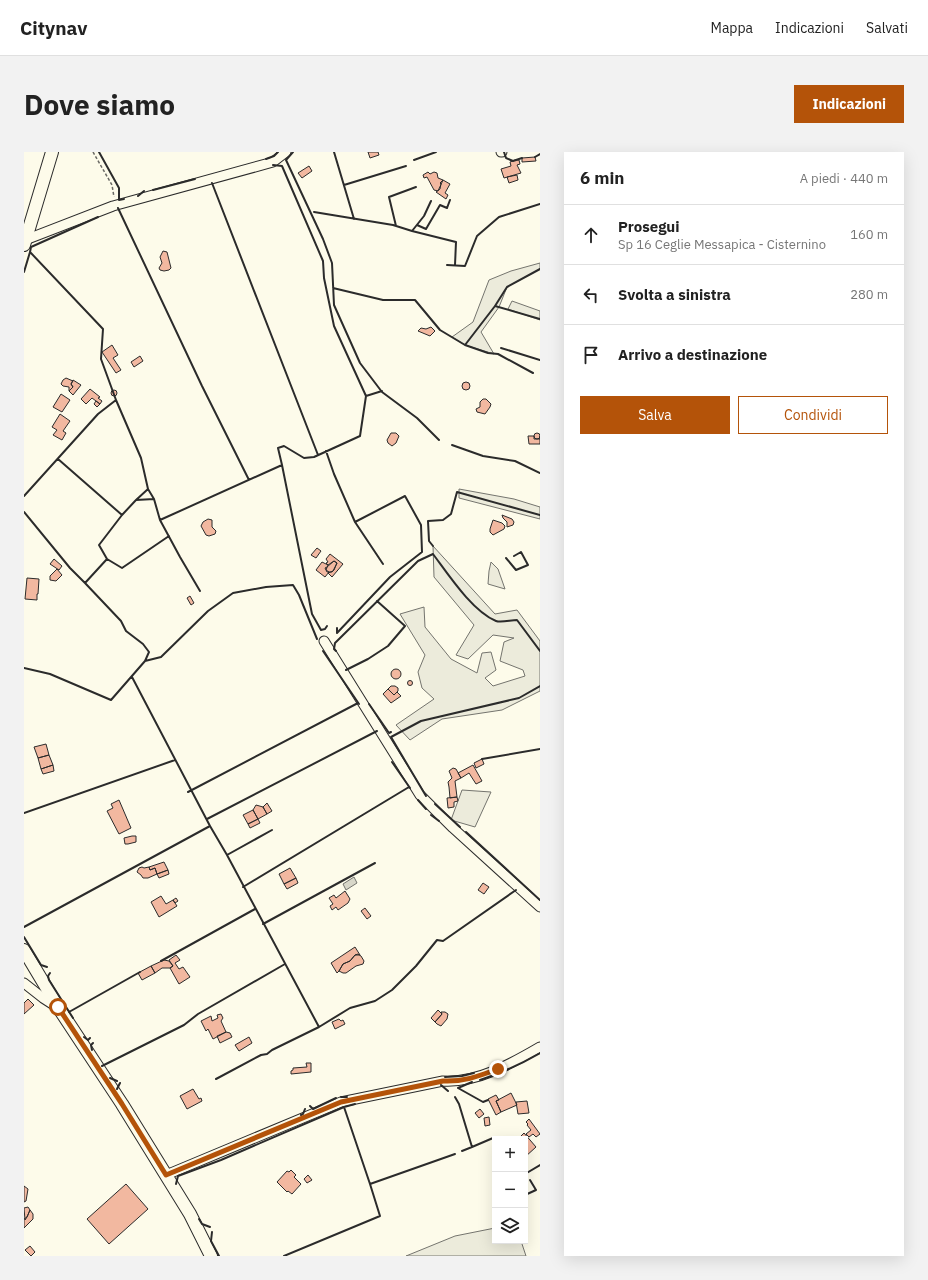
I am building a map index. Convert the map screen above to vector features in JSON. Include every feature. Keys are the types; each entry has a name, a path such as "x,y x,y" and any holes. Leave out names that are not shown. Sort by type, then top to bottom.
{"main road":[{"path":"25,243 52,152"},
{"path":"24,950 58,1007 122,1104 190,1214 211,1256"}],"street":[{"path":"25,243 116,206 273,162 286,152"},
{"path":"324,641 420,795 453,828 540,907"},
{"path":"24,983 43,998 58,1007"},
{"path":"166,1175 341,1102 443,1081 456,1082 470,1079 498,1069 540,1047"}],"path":[{"path":"93,152 112,185 116,206"}],"shaded area":[{"path":"540,263 540,269 507,287 499,307 481,332 494,354 465,345 452,337 473,322 489,280 511,271"},
{"path":"512,301 540,311 540,320 508,309"},
{"path":"459,489 514,499 540,507 540,519 459,498"},
{"path":"433,546 495,614 517,610 540,641 540,691 502,710 442,719 410,740 396,725 434,699 422,688 418,672 425,655 400,614 424,607 425,627 451,659 477,673 482,653 491,652 496,670 485,678 493,686 525,676 523,670 500,661 504,642 514,638 493,635 468,659 456,655 474,625 434,577"},
{"path":"491,562 498,569 505,589 488,584"},
{"path":"462,790 491,792 475,827 451,820"},
{"path":"354,877 357,883 346,890 343,884"},
{"path":"492,1229 492,1244 522,1244 526,1256 406,1256 455,1236"}],"building":[{"path":"368,152 378,152 379,155 370,158"},
{"path":"535,157 536,161 522,162 522,158"},
{"path":"519,160 520,164 517,165 521,173 504,178 501,169 511,166 510,162"},
{"path":"309,166 312,171 302,178 298,173"},
{"path":"428,172 430,174 434,172 437,173 438,178 443,180 438,191 434,190 427,177 424,178 423,175"},
{"path":"517,175 518,180 509,183 507,177"},
{"path":"443,180 450,184 445,193 448,195 446,199 436,192 440,189 440,183"},
{"path":"163,251 167,252 171,268 164,271 160,270 159,268 162,263 160,257"},
{"path":"431,327 435,331 430,336 418,331 421,328 426,329"},
{"path":"112,345 118,355 113,358 121,370 116,373 102,352"},
{"path":"140,356 143,361 134,367 131,362"},
{"path":"66,378 73,381 71,384 73,387 69,391 69,387 61,384"},
{"path":"73,380 81,385 73,395 69,391 73,387 71,384"},
{"path":"466,382 469,383 469,389 466,390 463,389 462,386 463,383"},
{"path":"90,389 100,397 98,398 102,401 100,404 92,398 86,404 81,399"},
{"path":"114,390 117,393 114,396 111,393"},
{"path":"61,394 70,400 62,412 53,407"},
{"path":"483,399 486,399 491,404 485,414 477,412 476,409 480,407 480,402"},
{"path":"96,401 100,404 97,407 94,404"},
{"path":"60,414 70,421 63,431 66,433 62,440 53,435 57,430 52,427"},
{"path":"391,433 396,433 399,436 396,443 392,446 387,440"},
{"path":"537,433 540,436 537,439 534,436"},
{"path":"528,436 534,436 534,439 540,439 540,444 529,444"},
{"path":"502,515 512,519 514,522 513,525 507,527 507,522"},
{"path":"208,519 212,520 212,527 216,531 215,534 209,536 206,535 201,526 203,522"},
{"path":"493,520 502,523 505,526 504,529 493,535 490,532 490,529"},
{"path":"317,548 321,551 316,558 311,555"},
{"path":"330,554 343,564 332,577 328,573 333,571 337,563 334,561 328,565 326,563 328,562 326,559"},
{"path":"54,559 62,566 59,570 50,564"},
{"path":"334,561 337,563 334,570 332,572 327,572 325,568"},
{"path":"322,562 328,565 326,570 329,572 325,577 316,570"},
{"path":"57,569 62,575 56,581 50,580 50,576"},
{"path":"27,578 39,579 37,600 25,599"},
{"path":"190,596 194,603 191,605 187,598"},
{"path":"394,669 398,669 400,670 400,678 394,679 391,676 391,672"},
{"path":"410,680 413,683 410,686 407,683"},
{"path":"391,686 398,688 398,691 394,695 388,689"},
{"path":"388,689 394,695 397,692 401,696 391,703 383,694"},
{"path":"46,744 49,755 38,758 34,747"},
{"path":"49,755 53,765 41,769 38,758"},
{"path":"482,759 484,764 476,768 474,763"},
{"path":"53,765 54,771 43,774 41,769"},
{"path":"473,765 482,781 476,784 469,773 461,778 458,773"},
{"path":"453,768 456,769 461,778 455,781 457,797 450,798 448,782 452,778 449,771"},
{"path":"457,797 458,801 454,802 454,807 448,808 447,798"},
{"path":"119,800 131,828 119,834 107,811 113,808 111,804"},
{"path":"267,803 272,811 267,814 263,807"},
{"path":"256,805 263,807 267,814 258,819 253,810"},
{"path":"253,810 258,819 248,824 243,815"},
{"path":"258,819 260,823 250,828 248,824"},
{"path":"136,836 136,842 125,844 124,838"},
{"path":"164,862 168,870 157,874 155,868 150,870 149,867"},
{"path":"149,867 150,870 155,868 157,874 148,878 143,878 137,872 139,868"},
{"path":"290,868 296,878 284,884 279,874"},
{"path":"168,870 169,874 159,878 157,874"},
{"path":"296,878 298,883 287,889 284,884"},
{"path":"483,883 489,887 484,894 478,890"},
{"path":"345,891 350,899 348,903 338,910 336,907 332,910 330,906 333,904 329,898 334,895 336,898"},
{"path":"161,896 166,904 173,900 177,906 159,917 151,902"},
{"path":"176,898 178,901 175,903 173,900"},
{"path":"365,908 371,916 367,919 361,911"},
{"path":"355,947 360,955 355,955 350,961 343,964 337,973 331,963"},
{"path":"358,954 364,961 363,964 356,966 346,973 339,971 343,964 350,961 355,955"},
{"path":"176,955 180,960 175,963 179,969 183,967 190,977 179,984 170,968 173,966 169,960"},
{"path":"164,960 169,961 173,966 170,968 162,968 155,973 151,966"},
{"path":"151,966 155,973 142,980 138,973"},
{"path":"28,999 34,1005 24,1014 24,1003"},
{"path":"438,1010 442,1014 435,1022 431,1018"},
{"path":"441,1012 448,1014 447,1019 441,1026 435,1022 442,1014"},
{"path":"221,1014 223,1018 221,1021 226,1032 213,1039 208,1029 206,1031 201,1021 211,1016 212,1021 218,1018 217,1015"},
{"path":"339,1019 341,1021 343,1020 345,1024 335,1029 332,1022"},
{"path":"226,1032 230,1033 232,1037 220,1043 217,1036"},
{"path":"249,1037 252,1043 239,1051 235,1045"},
{"path":"306,1063 311,1063 311,1072 291,1074 293,1068 307,1067"},
{"path":"193,1089 202,1101 187,1109 180,1096"},
{"path":"511,1093 517,1105 501,1112 496,1101"},
{"path":"496,1095 499,1100 496,1101 501,1112 496,1115 488,1099"},
{"path":"527,1101 529,1113 518,1114 516,1102"},
{"path":"480,1109 484,1114 479,1118 475,1113"},
{"path":"489,1117 490,1125 485,1126 484,1118"},
{"path":"529,1119 540,1134 536,1137 533,1134 529,1137 526,1134 531,1130 526,1122"},
{"path":"528,1138 536,1147 528,1154"},
{"path":"291,1170 296,1175 294,1177 301,1184 292,1194 288,1191 287,1192 277,1182 287,1171 289,1172"},
{"path":"308,1175 312,1180 307,1183 304,1179"},
{"path":"126,1184 148,1209 109,1244 87,1219"},
{"path":"24,1186 28,1189 26,1201 24,1202"},
{"path":"28,1207 30,1210 25,1220 24,1208"},
{"path":"30,1210 33,1214 33,1219 24,1228 24,1219 27,1217"},
{"path":"30,1246 35,1252 31,1256 25,1250"}],"wall":[{"path":"99,152 119,188 119,200 124,199"},
{"path":"266,159 274,156 278,152"},
{"path":"293,152 286,160 323,239 332,263 334,305 360,363 382,392 417,418 439,440"},
{"path":"334,152 354,219"},
{"path":"414,160 436,152"},
{"path":"504,152 506,158 513,161 522,158"},
{"path":"535,157 540,154"},
{"path":"273,165 282,166 323,261 324,278 334,326 366,396"},
{"path":"344,185 406,166"},
{"path":"153,190 195,179"},
{"path":"212,183 318,455"},
{"path":"396,226 389,197 416,187"},
{"path":"138,196 144,191"},
{"path":"417,225 426,229 440,205 447,208 450,200"},
{"path":"314,212 393,225 412,231 424,216 431,201"},
{"path":"447,265 465,266 477,236 499,217 540,204"},
{"path":"118,208 202,386 249,480"},
{"path":"30,252 31,247 98,217"},
{"path":"412,231 456,242 455,265"},
{"path":"24,272 30,252 103,329 101,359 116,400 98,414 24,496"},
{"path":"540,269 507,287 495,306 540,319"},
{"path":"333,288 383,300 415,300 440,330 465,345 488,353 498,354 533,373"},
{"path":"465,345 495,306"},
{"path":"501,348 540,360"},
{"path":"24,668 50,674 111,700 145,661 149,652 143,644 126,631 121,621 85,583 107,559 99,545 122,515 136,500 154,499 160,520 282,465 278,448 284,446 304,458 314,457 360,436 366,396 382,391"},
{"path":"116,400 141,458 148,489 154,499"},
{"path":"452,445 483,456 515,461 540,473"},
{"path":"326,451 334,474 355,522 405,496 421,525 422,552 390,577 337,633 337,628"},
{"path":"58,459 122,515"},
{"path":"282,465 312,614 321,630 325,629 327,626"},
{"path":"136,500 148,489"},
{"path":"433,546 429,541 428,521 443,520 451,514 457,492 540,515"},
{"path":"24,512 70,568 85,583"},
{"path":"160,520 200,591"},
{"path":"355,522 383,564"},
{"path":"107,559 122,568 169,536"},
{"path":"506,558 516,570 528,565 521,552 514,556"},
{"path":"336,651 334,649 335,643 418,561 433,554 469,601 487,616 498,622 517,620 540,651"},
{"path":"145,661 161,657 208,611 233,593 266,587 293,585 299,595 317,639"},
{"path":"346,670 368,659 388,646 405,626 377,601"},
{"path":"323,651 359,704"},
{"path":"24,927 210,826 132,677"},
{"path":"426,796 391,737 421,721 519,698 540,686"},
{"path":"188,792 358,703"},
{"path":"369,704 389,733 391,732"},
{"path":"207,819 377,731"},
{"path":"482,759 540,749"},
{"path":"24,813 175,760"},
{"path":"392,762 410,788"},
{"path":"243,887 409,787"},
{"path":"418,800 426,809"},
{"path":"435,804 460,827"},
{"path":"431,815 439,821"},
{"path":"210,826 319,1027 216,1079"},
{"path":"227,855 272,830"},
{"path":"466,832 540,900"},
{"path":"263,924 375,863"},
{"path":"319,1027 350,1008 375,1001 392,990 416,966 437,940 443,941 516,890"},
{"path":"161,961 255,909"},
{"path":"24,937 41,965 47,967"},
{"path":"102,1066 184,1025 198,1014 285,964"},
{"path":"69,1012 140,972"},
{"path":"50,973 48,976 49,980 73,1018"},
{"path":"84,1037 88,1040 90,1038"},
{"path":"92,1050 91,1045 93,1043"},
{"path":"480,1080 511,1068 540,1053"},
{"path":"445,1077 462,1076 474,1073"},
{"path":"110,1078 117,1081"},
{"path":"472,1082 458,1088 483,1102 488,1100"},
{"path":"117,1089 120,1083"},
{"path":"441,1085 448,1091"},
{"path":"341,1097 347,1097"},
{"path":"455,1097 459,1104 472,1147 492,1138"},
{"path":"310,1106 313,1109 336,1098"},
{"path":"355,1104 344,1107 370,1184 455,1154"},
{"path":"176,1184 178,1176 221,1160 344,1107"},
{"path":"301,1115 305,1109"},
{"path":"462,1151 472,1147"},
{"path":"528,1172 540,1165"},
{"path":"528,1194 536,1190 530,1180"},
{"path":"284,1256 380,1216 370,1184"},
{"path":"199,1219 202,1224 210,1227"},
{"path":"212,1232 211,1241 219,1256"}],"route":[{"path":"58,1007 122,1104 166,1175 341,1102 443,1081 456,1082 470,1079 498,1069"}]}
